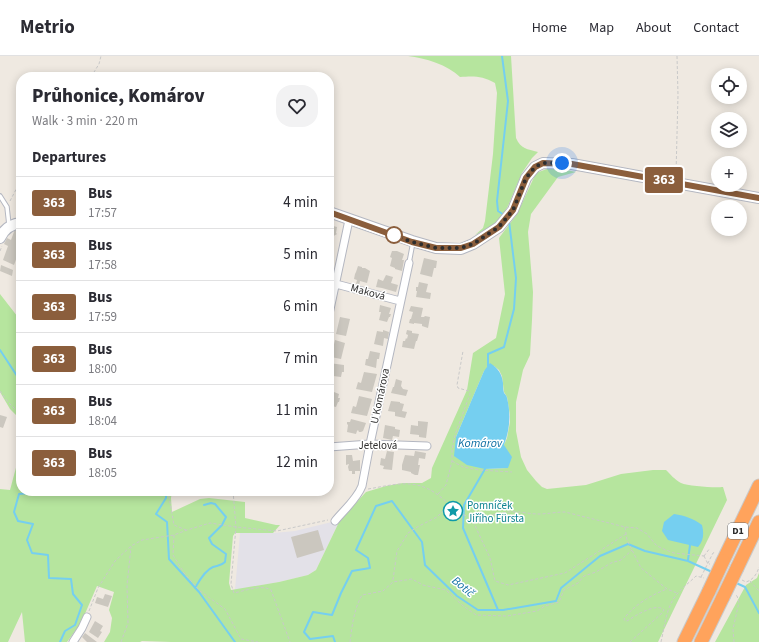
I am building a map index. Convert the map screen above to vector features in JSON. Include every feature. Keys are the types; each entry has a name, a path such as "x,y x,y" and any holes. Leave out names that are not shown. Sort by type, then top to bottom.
{"highway":[{"name":"D1","path":"684,642 709,591 720,557 759,486"},
{"name":"D1","path":"705,638 712,619 759,522"}],"street":[{"path":"334,214 414,242 436,248 461,248 473,244 499,227 513,210 526,178 535,167 543,163 572,164 759,198"},
{"path":"334,293 349,220"},
{"path":"0,238 9,226 16,224"},
{"name":"U Komárova","path":"337,519 361,490 409,263"},
{"name":"Maková","path":"336,284 400,301"},
{"name":"Jetelová","path":"334,447 370,444 427,446"},
{"path":"73,642 87,617"}],"lane":[{"path":"0,196 6,207 9,226"},
{"path":"409,263 414,242"}],"path":[{"path":"95,72 101,56"},
{"path":"676,182 677,56"},
{"path":"6,207 16,189"},
{"path":"438,494 446,485 452,461 452,450 455,435 470,394 469,391 458,388 457,385 464,351"},
{"path":"0,391 16,410"},
{"path":"452,461 464,467 479,470 512,472"},
{"path":"361,490 399,484 422,486 438,494 459,513 476,518 512,512 540,514 561,512 625,527 637,528 648,534 661,548 674,552 704,556"},
{"path":"169,496 174,525 186,530"},
{"path":"233,496 236,527 231,584 234,593 262,587 271,590 290,642"},
{"path":"393,582 397,551 408,533 437,517 450,505"},
{"path":"471,517 490,558 495,581 508,585 565,572 626,534"},
{"path":"87,617 98,588 115,561 131,546 142,540 174,535 210,523 277,531 337,519"},
{"path":"625,527 627,540 641,568 667,589 678,593 671,603 661,642"},
{"path":"174,535 173,555 184,573 200,591 224,609 242,639 258,642"},
{"path":"121,642 128,622 127,585 131,546"},
{"path":"704,556 710,548"},
{"path":"350,642 353,620 359,599 362,595 383,591 393,582 412,579 423,585 446,590 462,605 476,615 507,616 537,611 545,606 560,602 564,590 578,584 584,576 596,572 611,563 621,560 632,550"},
{"path":"702,576 713,553 720,557"},
{"path":"704,556 708,564"},
{"path":"750,580 759,591"},
{"path":"630,642 664,610 660,607 650,609 627,622 624,619 626,616 636,606 648,598 667,589"}],"shaded area":[{"path":"340,520 316,570 308,575 235,590 240,533 295,531"}],"green space":[{"path":"408,56 511,56 516,138 522,146 538,152 522,173 508,206 498,223 475,235 483,228 485,221 493,154 497,93 495,83 478,77 460,77 449,69 436,63 422,58"},
{"path":"552,167 576,172 558,177 531,214 528,232 533,292 530,355 523,370 516,402 516,431 521,457 527,470 542,487 547,489 586,485 621,474 653,470 666,470 684,484 723,487 727,500 658,642 104,642 110,632 112,618 109,610 114,592 97,586 81,623 67,642 25,642 22,612 8,642 0,642 0,489 10,490 16,468 16,496 171,496 172,512 200,499 209,498 245,502 245,518 280,525 273,533 235,533 233,536 229,583 231,590 279,582 308,575 316,570 340,520 366,492 403,483 422,483 431,478 432,468 467,390 473,353 496,338 505,294 499,238 517,214 536,173","holes":["494,366 499,370 502,376 504,392 507,397 510,415 507,438 504,445 508,468 485,469 456,437 484,371"]},
{"path":"0,294 16,315 16,415 10,409 0,392"},
{"path":"759,573 759,642 715,642 746,585 757,578"}],"water":[{"name":"Komárov","path":"490,363 501,374 504,393 507,397 509,422 508,433 504,445 512,457 508,468 485,469 467,465 454,456 456,437 484,371"},
{"path":"674,514 689,518 702,525 703,536 698,547 668,540 662,531 664,522"}],"building":[{"path":"334,226 337,227 337,234 334,236"},
{"path":"16,229 16,260 14,265 3,260 8,246 4,244 7,238 11,240"},
{"path":"392,251 397,251 404,254 402,260 404,260 402,271 390,266"},
{"path":"424,258 437,261 432,277 420,274"},
{"path":"1,265 13,270 12,276 0,271"},
{"path":"358,266 370,271 367,283 360,281 359,285 356,284 357,280 354,279"},
{"path":"386,275 393,277 391,283 398,285 396,292 376,287 378,279 383,281"},
{"path":"419,282 428,284 426,292 431,293 430,299 416,297 416,287 418,287"},
{"path":"380,305 391,308 389,314 391,314 387,322 379,320 381,312 379,312"},
{"path":"411,306 423,308 421,317 430,317 428,328 422,326 422,324 409,323 413,312 409,311"},
{"path":"340,317 350,319 346,336 336,334"},
{"path":"383,330 389,332 388,339 384,338 383,346 374,344 377,331 383,332"},
{"path":"407,330 412,331 412,333 419,334 414,349 402,347 403,341 405,341 406,338 407,339"},
{"path":"335,340 345,343 341,359 334,358"},
{"path":"370,351 380,353 379,359 377,359 376,368 365,365"},
{"path":"334,364 344,365 344,372 342,372 341,377 334,376"},
{"path":"364,372 377,374 372,392 356,389 358,382 361,383"},
{"path":"396,379 402,381 401,386 403,389 408,390 406,396 391,393"},
{"path":"334,392 339,394 338,398 340,398 336,407 334,406"},
{"path":"359,396 372,399 367,416 351,413 353,406 356,407"},
{"path":"391,401 404,404 402,411 407,412 405,418 395,416 395,412 388,411"},
{"path":"0,415 7,417 3,428 0,427"},
{"path":"351,419 366,423 363,431 359,432 358,430 356,434 347,432 347,422 350,422"},
{"path":"418,421 428,422 426,438 419,437 419,435 410,434 411,425 418,426"},
{"path":"385,425 395,427 395,429 400,430 399,437 393,436 392,440 383,438"},
{"path":"387,451 394,452 392,470 383,469 384,466 380,465 381,458 385,459"},
{"path":"415,451 426,453 425,459 419,458 418,465 420,465 418,475 402,470 405,455 414,456"},
{"path":"346,455 352,455 353,461 360,460 360,471 355,471 355,474 352,474 352,471 349,471 349,464 346,465"},
{"path":"318,530 324,550 297,558 291,537"},
{"path":"105,594 112,596 108,607 95,603 97,597 103,599"},
{"path":"95,621 103,626 100,631 102,632 98,638 89,632"},
{"path":"85,633 97,642 87,642 82,637"}],"waterway":[{"path":"502,56 508,101 497,201 498,211 504,215"},
{"path":"488,366 488,354 504,347 514,309 516,278 509,221"},
{"path":"0,350 16,374"},
{"path":"485,469 464,505 463,528 498,610"},
{"name":"Botič","path":"18,496 14,512 18,521 33,524 27,540 32,553 48,555 49,578 71,579 73,594 82,605 75,625 65,631 60,642"},
{"name":"Botič","path":"166,496 156,514 167,522 169,559 199,592 235,642"},
{"name":"Botič","path":"335,642 333,636 310,639 304,632 313,612 332,615 352,571 370,568 368,558 356,550 376,506 392,501 422,542 425,565 457,596 478,610 503,610 556,601 561,588 600,556 628,544 645,551 688,561 712,572"},
{"path":"195,588 202,576 210,568 221,565 225,562 226,554 212,544 209,538 222,525 226,517 215,504 211,503 204,505"},
{"path":"688,560 690,545"},
{"name":"Botič","path":"734,582 745,587 759,613"}],"bus line":[{"name":"363","path":"334,214 412,242 436,248 461,248 473,244 499,227 513,210 526,178 535,167 543,163 551,162 572,164 759,198"}],"place":[{"name":"Pomníček Jiřího Fürsta","path":"453,511"}],"route":[{"path":"394,235 412,242 436,248 461,248 473,244 499,227 513,210 526,178 535,167 543,163 562,163"}]}
